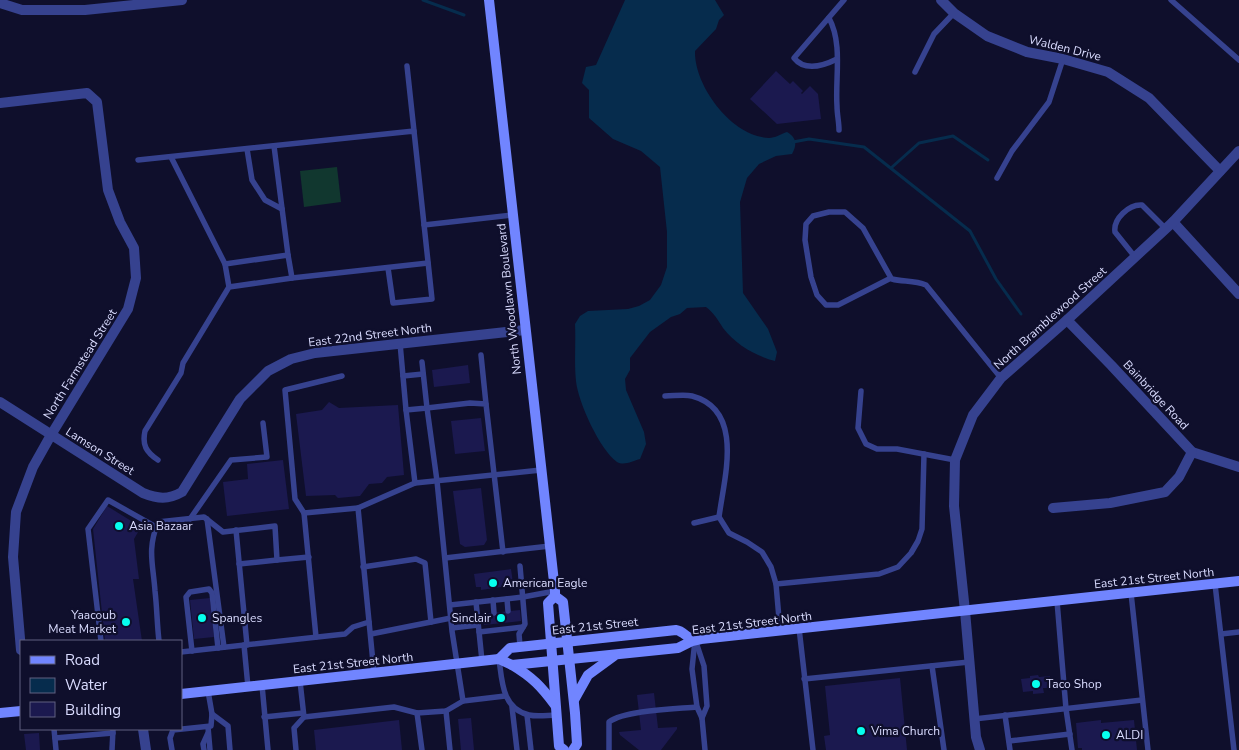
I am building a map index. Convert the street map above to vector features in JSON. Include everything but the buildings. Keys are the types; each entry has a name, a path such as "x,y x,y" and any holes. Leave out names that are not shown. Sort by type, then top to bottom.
{"main road":[{"name":"North Woodlawn Boulevard","path":"489,0 555,593 563,602 574,700 576,744 573,750"},
{"name":"East 21st Street North","path":"512,666 678,648 695,640 780,630 1239,581"},
{"name":"North Woodlawn Boulevard","path":"555,593 548,603 559,746 564,750"},
{"name":"East 21st Street","path":"499,658 505,654 507,649 520,646 676,630 682,631 688,637 695,640"},
{"path":"574,700 588,675 616,655"},
{"name":"East 21st Street North","path":"182,694 499,658"},
{"path":"499,658 530,676 538,684 556,711"},
{"path":"0,713 20,711"}],"street":[{"path":"0,3 22,10 85,10 182,0"},
{"name":"Walden Drive","path":"941,0 954,13 987,36 1027,52 1063,59 1108,72 1149,98 1220,171"},
{"name":"North Farmstead Street","path":"0,103 87,93 97,102 108,190 120,222 134,248 136,278 128,309 51,435 33,468 16,512 13,556 20,640"},
{"name":"North Bramblewood Street","path":"980,750 974,719 954,506 955,460 972,415 1001,378 1169,226 1239,151"},
{"path":"1169,226 1239,294"},
{"name":"Bainbridge Road","path":"1067,320 1192,452 1239,467"},
{"name":"East 22nd Street North","path":"165,499 182,492 240,399 268,371 291,359 315,353 525,330"},
{"name":"Lamson Street","path":"0,402 143,493 165,499"},
{"path":"1053,508 1110,503 1165,492 1179,477 1192,452"},
{"path":"143,730 146,750"}],"lane":[{"path":"837,59 826,65 812,67 804,66 794,58 844,0"},
{"path":"1171,0 1239,60"},
{"path":"915,72 934,34 954,13"},
{"path":"829,18 835,33 839,130"},
{"path":"997,178 1012,151 1049,102 1063,59"},
{"path":"388,268 393,303 432,299 407,66"},
{"path":"138,160 414,131"},
{"path":"274,146 292,278"},
{"path":"248,149 252,180 265,200 282,209"},
{"path":"158,460 148,453 143,442 145,431 181,373 183,363 229,286 225,264 171,157"},
{"path":"1135,257 1115,232 1114,226 1126,210 1132,206 1142,205 1169,226"},
{"path":"891,278 838,305 826,305 817,294 811,277 805,240 806,224 813,216 829,212 845,212 863,228 891,278 900,281 917,281 926,285 1001,378"},
{"path":"424,225 513,215"},
{"path":"225,264 288,255"},
{"path":"229,286 428,263"},
{"path":"400,343 402,376 415,483"},
{"path":"481,355 503,552"},
{"path":"422,362 437,481 452,628 463,701"},
{"path":"402,376 423,374"},
{"path":"316,637 304,513 295,498 285,390 342,376"},
{"path":"860,391 858,428 866,444 878,449 897,449 955,460"},
{"path":"666,396 690,395 705,401 717,410 726,431 728,449 719,517 729,533 762,552 771,567 776,584 780,630"},
{"path":"406,410 470,403 486,404"},
{"path":"190,519 231,460 267,456 263,423"},
{"path":"776,584 879,574 898,567 912,553 922,528 924,454"},
{"path":"304,513 358,508 415,483 541,470"},
{"path":"101,640 88,529 108,500 156,527"},
{"path":"358,508 374,673"},
{"path":"158,640 150,551 152,538 158,522 204,517 223,532 274,526 277,560"},
{"path":"694,523 719,517"},
{"path":"207,519 221,648"},
{"path":"236,530 248,687"},
{"path":"445,558 550,546"},
{"path":"239,564 308,557"},
{"path":"363,567 416,559 425,563 431,622"},
{"path":"520,566 525,624 519,634 520,646"},
{"path":"1215,584 1234,750"},
{"path":"192,651 186,596 190,592 205,589 212,593 221,648"},
{"path":"450,605 555,593"},
{"path":"1131,593 1148,750"},
{"path":"507,599 508,611"},
{"path":"493,600 494,613"},
{"path":"1057,601 1066,709 1072,750"},
{"path":"476,602 482,661"},
{"path":"371,634 451,618"},
{"path":"182,652 345,634 353,627 369,622"},
{"path":"452,628 510,625 523,627"},
{"path":"799,628 813,750"},
{"path":"1221,634 1239,632"},
{"path":"695,640 692,669 697,707 702,718 705,750"},
{"path":"695,640 704,666 707,706 702,718"},
{"path":"499,658 505,696 512,707 517,750"},
{"path":"804,679 969,662"},
{"path":"932,666 944,750"},
{"path":"296,750 294,728 303,715 300,681"},
{"path":"262,685 268,750"},
{"path":"204,750 203,744 211,726 212,714 208,691"},
{"path":"264,717 394,706 417,713 446,711 463,701 505,696"},
{"path":"974,719 1142,700"},
{"path":"512,707 528,715 556,711"},
{"path":"609,750 609,722 614,718 626,714 697,707"},
{"path":"446,711 450,750"},
{"path":"417,713 422,750"},
{"path":"212,714 228,726 230,750"},
{"path":"528,715 531,750"},
{"path":"1005,715 1010,750"},
{"path":"54,730 56,750"},
{"path":"172,750 170,738 173,730 208,730"},
{"path":"208,730 210,750"},
{"path":"55,738 113,731 112,750"},
{"path":"1008,742 1070,734"}],"green space":[{"path":"337,167 341,202 304,207 300,171"}],"water":[{"path":"625,0 715,0 724,15 719,20 716,29 695,51 696,65 708,94 729,119 742,129 755,135 769,138 787,132 794,139 795,148 792,154 776,156 759,164 747,178 740,202 743,293 768,329 777,352 775,361 740,345 728,334 714,314 706,307 687,308 680,314 671,317 650,332 630,358 630,370 625,379 626,390 644,432 646,444 640,459 623,464 610,456 597,437 585,413 575,374 575,324 580,316 588,311 628,309 650,300 661,285 667,267 667,232 660,167 641,151 613,139 589,118 589,90 582,83 586,67 596,65"}],"waterway":[{"path":"423,0 464,15"},
{"path":"891,168 919,143 953,136 988,160"},
{"path":"793,142 809,139 864,147 970,231 996,279 1021,314"}],"place":[{"name":"Asia Bazaar","path":"119,526"},
{"name":"American Eagle","path":"493,583"},
{"name":"Spangles","path":"202,618"},
{"name":"Sinclair","path":"501,618"},
{"name":"Yaacoub Meat Market","path":"126,622"},
{"name":"Taco Shop","path":"1036,684"},
{"name":"Vima Church","path":"861,731"},
{"name":"ALDI","path":"1106,735"}]}
